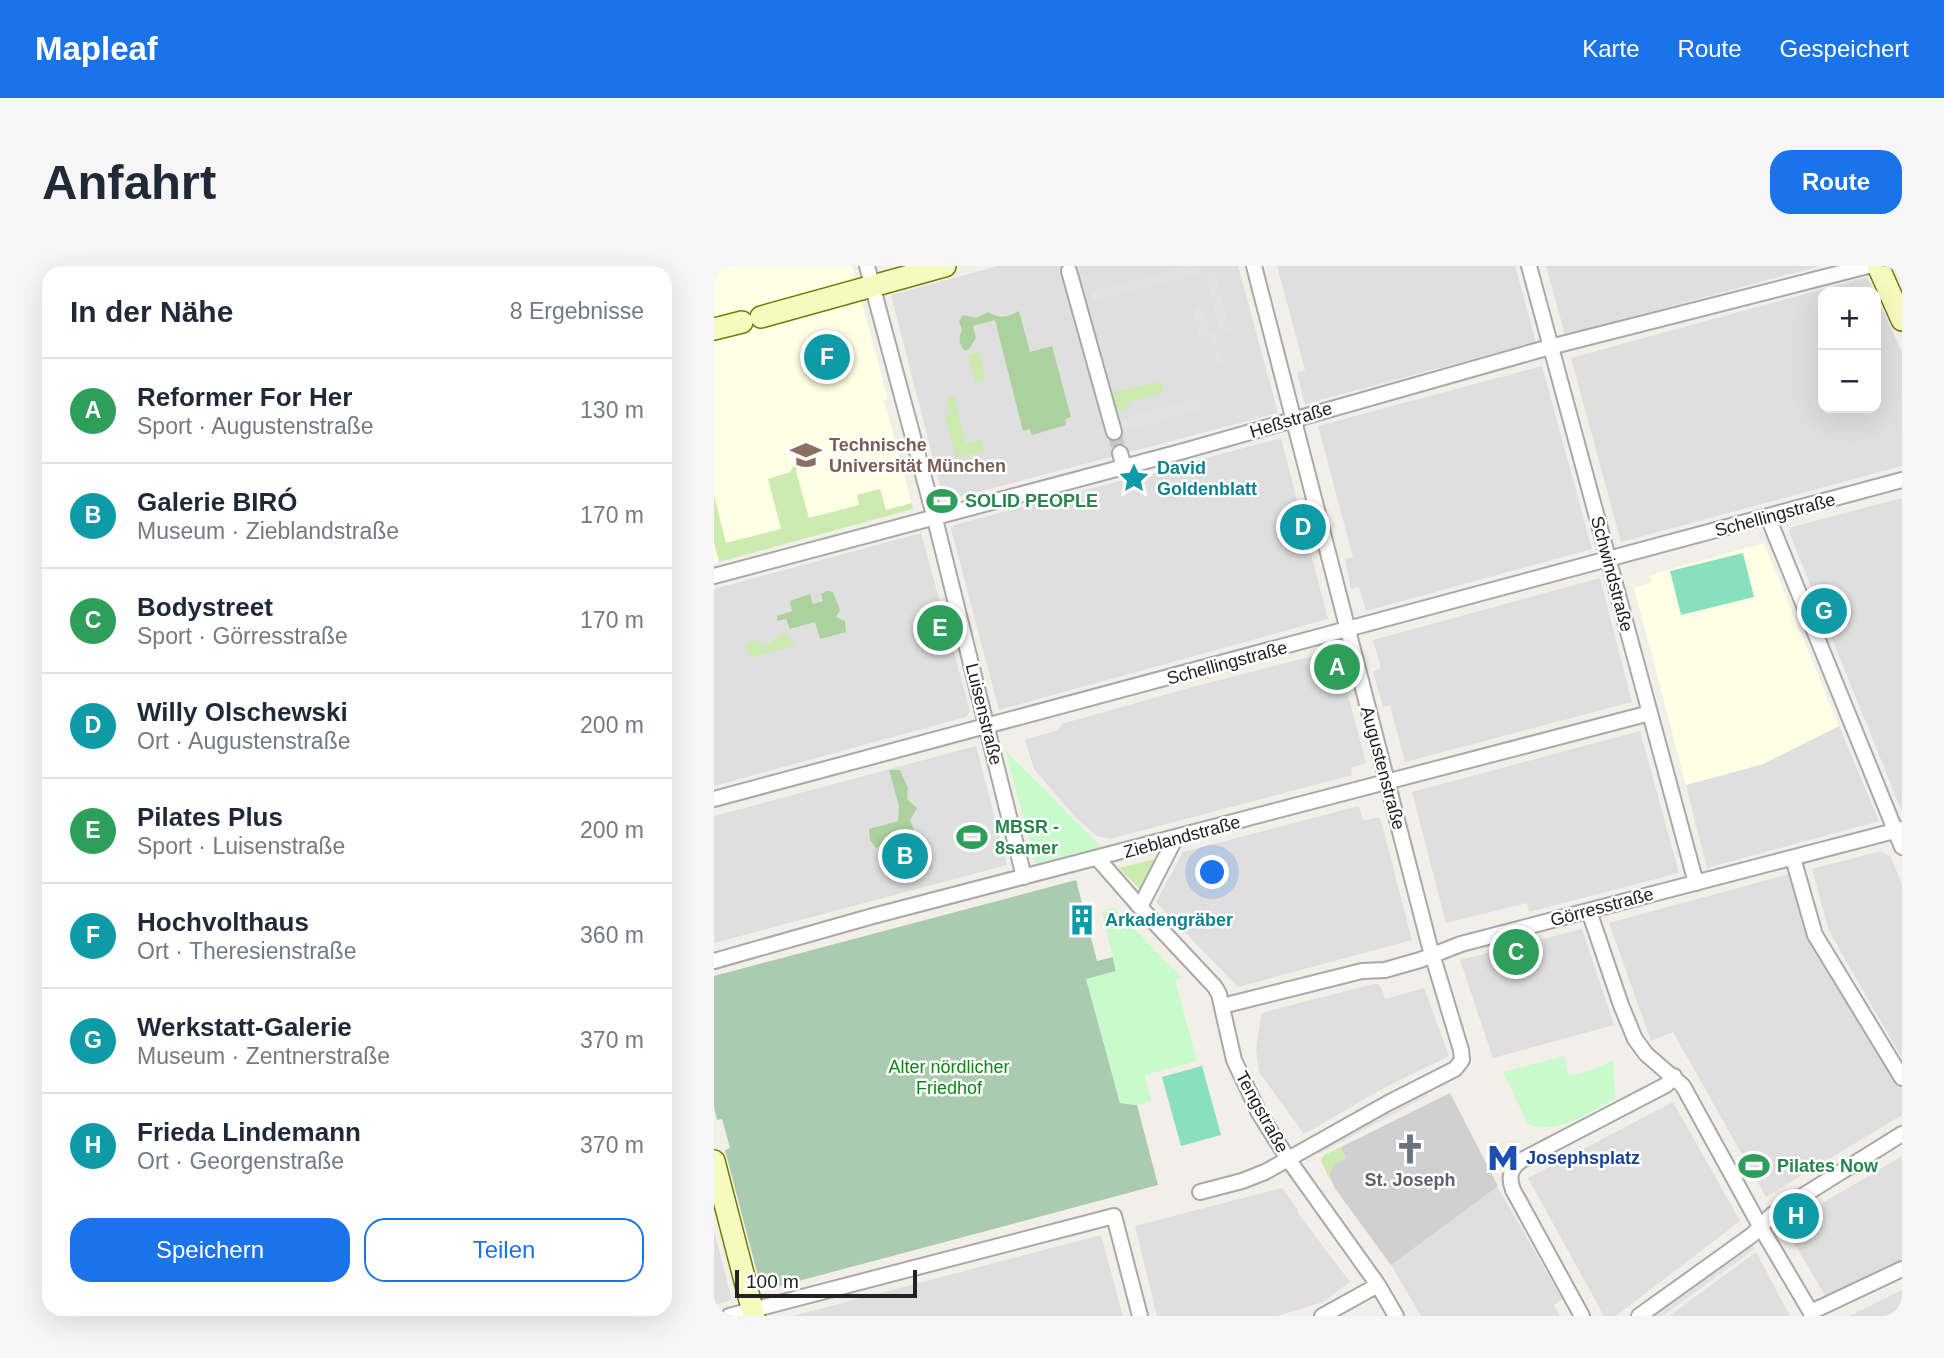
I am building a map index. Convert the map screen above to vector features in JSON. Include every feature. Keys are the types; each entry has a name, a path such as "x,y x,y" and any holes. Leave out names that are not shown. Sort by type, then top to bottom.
{"main road":[{"path":"714,329 751,320 870,276 945,266"},
{"path":"1878,266 1902,320"},
{"path":"714,1161 719,1200 753,1313"}],"street":[{"name":"Augustenstraße","path":"1254,266 1432,955 1461,1050 1461,1065 1288,1159"},
{"name":"Schwindstraße","path":"1529,266 1696,883"},
{"name":"Heßstraße","path":"714,576 935,519 1122,460 1294,419 1550,347 1868,266"},
{"path":"1069,271 1114,432"},
{"name":"Luisenstraße","path":"870,276 935,519 1024,877"},
{"name":"Schellingstraße","path":"714,799 1902,480"},
{"path":"1768,517 1899,830 1902,847"},
{"name":"Zieblandstraße","path":"714,961 1650,713"},
{"name":"Görresstraße","path":"1222,1006 1362,971 1385,970 1461,944 1899,830"},
{"path":"1140,907 1175,839"},
{"path":"1793,858 1815,935 1902,1078"},
{"name":"Tengstraße","path":"1098,859 1215,987 1241,1078 1259,1113 1288,1159 1378,1285 1396,1316"},
{"path":"1589,911 1620,1005 1635,1039 1646,1054 1683,1086 1812,1314 1902,1269"},
{"path":"1582,1316 1513,1191 1510,1181 1513,1168 1522,1160 1667,1085 1674,1076"},
{"path":"1639,1316 1752,1235 1772,1215 1902,1134"},
{"path":"1200,1192 1255,1177 1288,1159"},
{"path":"729,1316 753,1313 1114,1216 1140,1316"},
{"path":"1322,1316 1378,1285"}],"shaded area":[{"name":"Technische Universität München","path":"714,266 852,266 888,399 884,400 913,509 714,563"},
{"path":"998,266 1238,266 1278,413 944,501 891,295"},
{"path":"1198,266 1200,273 1093,301 1091,293"},
{"path":"1277,266 1515,266 1536,342 1305,404 1297,373 1305,370"},
{"path":"1546,266 1820,266 1565,335"},
{"path":"1215,274 1230,330 1221,333 1206,276"},
{"path":"1867,277 1872,287 1830,287"},
{"path":"1818,290 1818,413 1881,413 1881,307 1902,352 1902,466 1621,542 1571,358"},
{"path":"1202,305 1210,335 1217,333 1225,364 1218,366 1210,336 1200,338 1193,309"},
{"path":"1542,366 1592,549 1366,611 1359,587 1351,589 1345,560 1353,557 1318,426"},
{"path":"1200,399 1202,409 1118,431 1115,421"},
{"path":"1281,438 1328,619 999,710 951,529 954,525"},
{"path":"1902,498 1902,812 1789,532 1792,527"},
{"path":"921,533 970,711 966,717 714,786 714,589"},
{"path":"1764,543 1839,726 1763,764 1686,785 1634,588 1652,582 1650,575"},
{"path":"1600,578 1632,702 1405,762 1390,705 1383,707 1373,671 1381,668 1373,640"},
{"path":"1336,650 1366,763 1351,768 1352,775 1110,839 1097,836 1076,818 1034,769 1025,740 1058,730 1062,724"},
{"path":"1839,726 1879,821 1707,868 1686,785 1763,764"},
{"path":"1640,731 1679,873 1529,912 1527,903 1446,923 1412,792"},
{"path":"976,746 1007,865 714,943 714,816"},
{"path":"1359,806 1363,821 1380,817 1412,940 1238,987 1156,902 1183,852"},
{"path":"1881,851 1891,857 1902,885 1902,1058 1829,931 1812,869"},
{"path":"1789,874 1800,915 1813,944 1900,1087 1902,1086 1902,1115 1766,1197 1673,1032 1651,1041 1609,923"},
{"path":"1582,929 1614,1025 1493,1058 1460,960"},
{"path":"1378,984 1382,989 1385,999 1424,988 1449,1056 1384,1088 1304,1134 1259,1072 1256,1050 1261,1015"},
{"path":"1424,1090 1429,1095 1319,1154 1311,1151"},
{"path":"1450,1093 1498,1186 1391,1265 1336,1190 1321,1160 1325,1155"},
{"path":"1673,1102 1740,1221 1616,1316 1604,1316 1528,1178"},
{"path":"1902,1156 1902,1259 1826,1297 1784,1226"},
{"path":"1497,1186 1562,1299 1554,1305 1560,1316 1421,1316 1391,1265"},
{"path":"1282,1188 1350,1282 1323,1302 1277,1316 1157,1316 1135,1226"},
{"path":"714,1231 732,1300 714,1305"},
{"path":"1101,1235 1123,1316 793,1316"},
{"path":"1750,1242 1755,1249 1663,1316 1649,1316"},
{"path":"1756,1252 1790,1316 1669,1316"},
{"path":"1902,1290 1902,1316 1849,1316 1870,1306"}],"green space":[{"path":"1019,311 1030,352 1052,346 1071,417 1065,419 1066,425 1032,435 1030,429 1023,431 995,320 973,326 976,338 969,349 965,351 960,341 962,330 959,321 963,315 976,318 988,312 1003,317"},
{"path":"979,352 986,379 975,382 968,355"},
{"path":"1161,382 1164,393 1128,402 1129,408 1117,411 1112,392"},
{"path":"954,396 966,443 982,439 985,451 956,458 945,415 950,413 946,398"},
{"path":"812,458 813,462 797,468 796,471 809,518 859,505 857,495 880,489 886,510 912,503 913,509 719,562 714,543 714,495 726,543 781,529 768,479 790,472 796,461"},
{"path":"1743,553 1754,597 1681,615 1670,571"},
{"path":"833,592 840,610 836,617 845,621 846,632 820,639 815,622 790,629 786,619 777,621 777,616 792,611 790,601 810,594 813,604 823,601 821,594"},
{"path":"784,632 795,645 751,658 745,644 757,640 765,647"},
{"path":"1005,750 1101,847 1036,863"},
{"path":"889,770 900,770 908,788 907,799 917,808 910,820 916,835 920,834 932,868 915,871 906,837 888,841 876,848 870,840 869,829 898,821 899,806"},
{"path":"1162,857 1142,892 1119,868"},
{"name":"Alter nördlicher Friedhof","path":"1076,880 1097,961 1113,957 1116,972 1087,980 1120,1103 1137,1105 1158,1185 776,1287 772,1273 758,1276 725,1150 730,1148 722,1119 717,1120 714,1107 714,976"},
{"path":"1113,907 1182,978 1175,980 1197,1061 1145,1075 1151,1101 1137,1105 1120,1103 1086,979 1116,971 1102,912"},
{"path":"1564,1056 1569,1076 1613,1061 1615,1099 1562,1125 1539,1127 1528,1124 1503,1072"},
{"path":"1202,1066 1221,1135 1181,1146 1162,1077"},
{"path":"1341,1147 1347,1158 1333,1165 1329,1178 1321,1160"}],"tunnel":[{"path":"1114,432 1120,453"}],"place":[{"name":"Hochvolthaus","path":"827,357"},
{"name":"Technische Universität München","path":"806,455"},
{"name":"David Goldenblatt","path":"1134,478"},
{"name":"SOLID PEOPLE","path":"942,501"},
{"name":"Willy Olschewski","path":"1303,527"},
{"name":"Werkstatt-Galerie","path":"1824,611"},
{"name":"Pilates Plus","path":"940,628"},
{"name":"Reformer For Her","path":"1337,667"},
{"name":"MBSR - 8samer","path":"972,837"},
{"name":"Galerie BIRÓ","path":"905,856"},
{"name":"Arkadengräber","path":"1082,920"},
{"name":"Bodystreet","path":"1516,952"},
{"name":"St. Joseph","path":"1410,1149"},
{"name":"Josephsplatz","path":"1503,1158"},
{"name":"Pilates Now","path":"1754,1166"},
{"name":"Frieda Lindemann","path":"1796,1216"}]}
